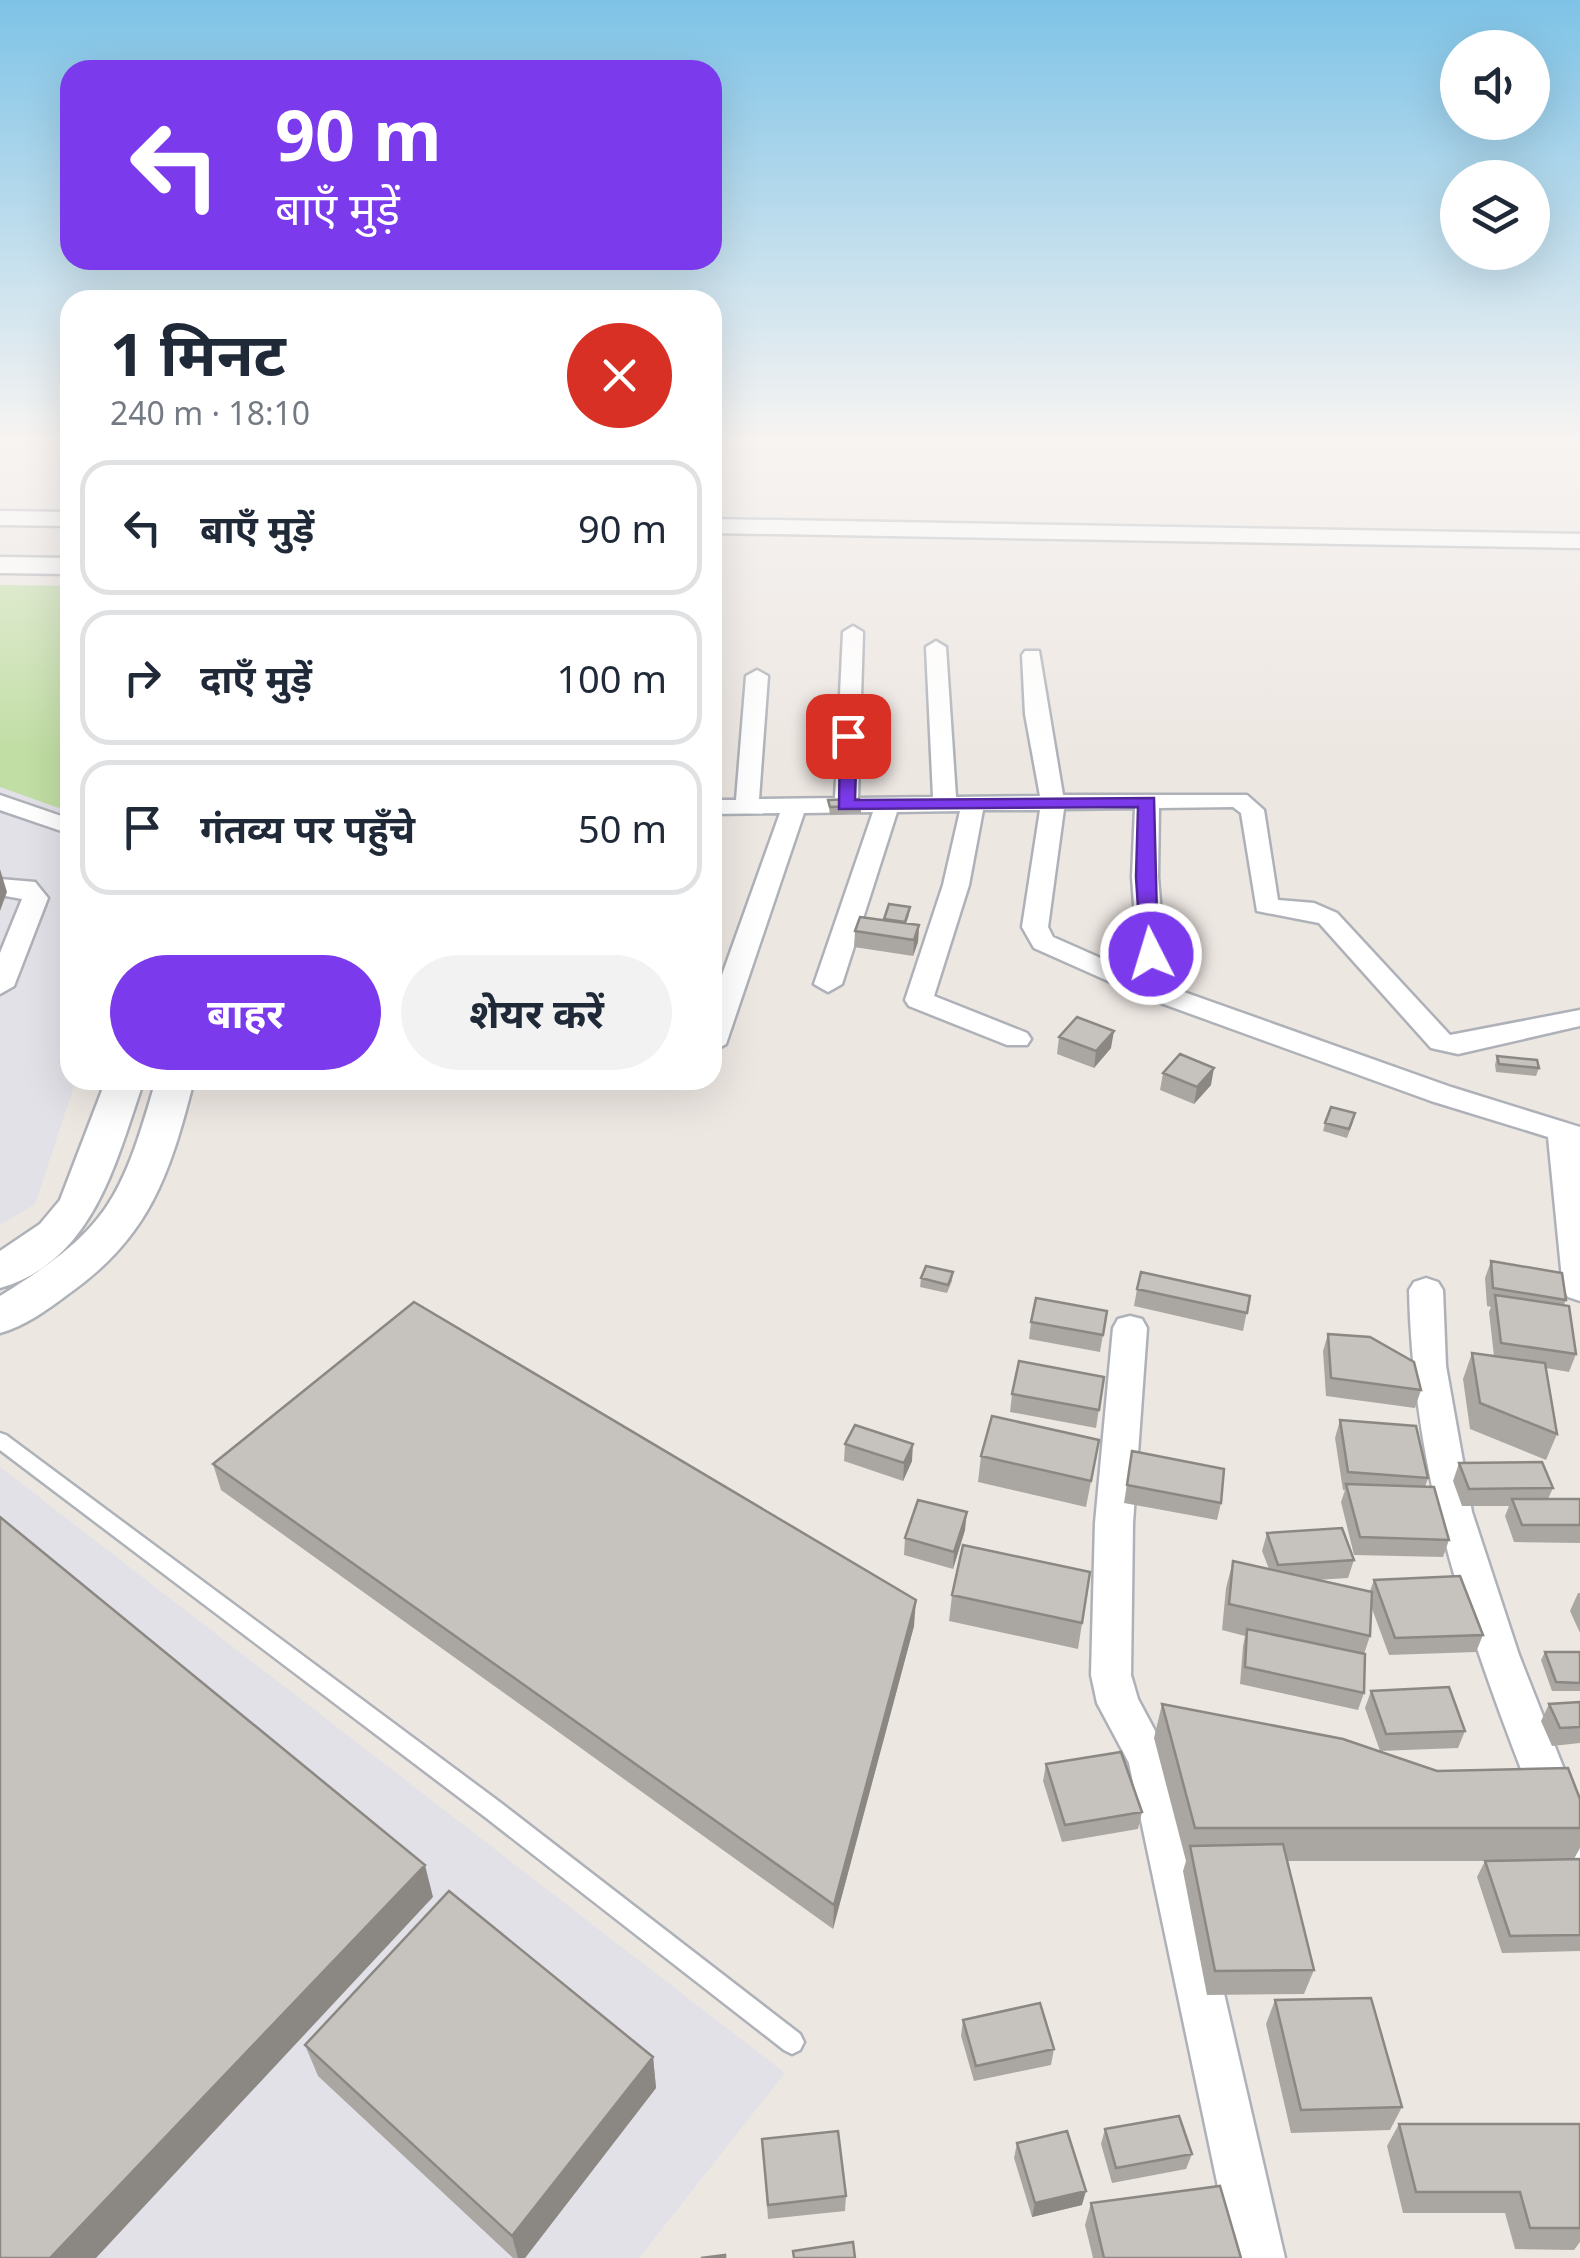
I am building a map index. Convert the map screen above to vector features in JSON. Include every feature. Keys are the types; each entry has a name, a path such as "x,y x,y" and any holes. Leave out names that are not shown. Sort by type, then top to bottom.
{"street":[{"path":"0,565 60,566"},
{"path":"0,580 60,581"},
{"path":"846,805 853,632"},
{"path":"936,647 945,804"},
{"path":"1032,655 1036,714 1053,804 1036,934 1050,947 1154,990 1571,1135 1579,1272"},
{"path":"746,806 758,676"},
{"path":"722,807 1220,799 1250,806 1264,903 1277,909 1314,911 1328,918 1441,1042 1458,1045 1580,1018"},
{"path":"0,802 60,823"},
{"path":"1148,802 1145,877 1154,990"},
{"path":"973,804 956,885 920,1000 1017,1039"},
{"path":"828,984 888,805"},
{"path":"722,1015 794,806"},
{"path":"0,886 26,887 35,898 0,986"},
{"path":"0,1272 70,1220 101,1154 122,1090"},
{"path":"0,1317 85,1261 119,1231 142,1194 172,1090"},
{"path":"1426,1290 1424,1359 1446,1498 1580,1866"},
{"path":"1130,1328 1114,1524 1110,1675 1118,1703 1150,1760 1259,2258"}],"lane":[{"path":"0,1440 493,1810 792,2042"}],"shaded area":[{"path":"0,585 60,586 60,1090 73,1090 35,1204 0,1225"},
{"path":"0,1467 785,2073 639,2258 0,2258"}],"green space":[{"path":"0,585 60,586 60,808 0,787"}],"building":[{"path":"859,799 861,806 830,807 828,800"},
{"path":"889,904 910,907 905,922 884,919"},
{"path":"860,917 919,925 914,940 855,931"},
{"path":"1077,1017 1114,1031 1096,1051 1059,1037"},
{"path":"1180,1054 1214,1068 1197,1087 1163,1073"},
{"path":"1497,1056 1537,1060 1539,1068 1499,1064"},
{"path":"1331,1107 1355,1113 1349,1129 1325,1123"},
{"path":"1491,1261 1562,1273 1566,1300 1493,1288"},
{"path":"926,1266 953,1272 948,1285 921,1278"},
{"path":"1141,1272 1250,1296 1247,1313 1137,1289"},
{"path":"1495,1295 1569,1306 1576,1354 1501,1343"},
{"path":"1036,1298 1107,1311 1103,1335 1031,1322"},
{"path":"414,1302 916,1600 834,1905 213,1464"},
{"path":"1328,1334 1370,1337 1414,1362 1421,1390 1331,1378"},
{"path":"1472,1353 1545,1363 1557,1434 1480,1403"},
{"path":"1019,1361 1104,1377 1099,1410 1012,1394"},
{"path":"992,1416 1099,1440 1091,1481 981,1456"},
{"path":"1340,1420 1416,1426 1428,1478 1348,1472"},
{"path":"855,1425 913,1444 904,1463 845,1444"},
{"path":"1132,1451 1224,1469 1221,1503 1127,1485"},
{"path":"1542,1462 1553,1488 1469,1489 1459,1463"},
{"path":"1346,1484 1434,1487 1449,1540 1360,1537"},
{"path":"1512,1499 1580,1499 1580,1525 1522,1525"},
{"path":"918,1500 967,1512 954,1552 905,1538"},
{"path":"0,1517 425,1865 50,2258 0,2258"},
{"path":"1342,1528 1354,1560 1278,1565 1267,1533"},
{"path":"963,1545 1090,1572 1082,1623 952,1595"},
{"path":"1233,1561 1372,1592 1370,1636 1229,1604"},
{"path":"1460,1576 1483,1635 1395,1638 1374,1580"},
{"path":"1247,1629 1365,1654 1364,1693 1245,1667"},
{"path":"1545,1652 1580,1652 1580,1683 1556,1682"},
{"path":"1449,1687 1465,1731 1386,1734 1371,1691"},
{"path":"1580,1702 1580,1727 1560,1728 1549,1704"},
{"path":"1162,1704 1343,1739 1437,1771 1568,1768 1580,1799 1580,1828 1195,1828"},
{"path":"1121,1752 1142,1812 1065,1825 1046,1764"},
{"path":"1283,1844 1314,1970 1215,1971 1190,1846"},
{"path":"1580,1859 1580,1935 1510,1936 1485,1861"},
{"path":"449,1891 653,2057 512,2236 305,2045"},
{"path":"1371,1998 1402,2107 1301,2110 1275,2000"},
{"path":"1040,2003 1054,2049 976,2066 963,2020"},
{"path":"1179,2116 1192,2154 1116,2168 1105,2129"},
{"path":"1399,2124 1580,2124 1580,2228 1530,2228 1520,2192 1416,2192"},
{"path":"838,2131 846,2196 768,2205 762,2139"},
{"path":"1067,2131 1086,2191 1035,2203 1017,2143"},
{"path":"1220,2186 1241,2258 1104,2258 1091,2203"},
{"path":"853,2242 855,2258 794,2258 793,2251"}],"route":[{"path":"848,736 846,805 1148,802 1145,877 1151,954"}]}
